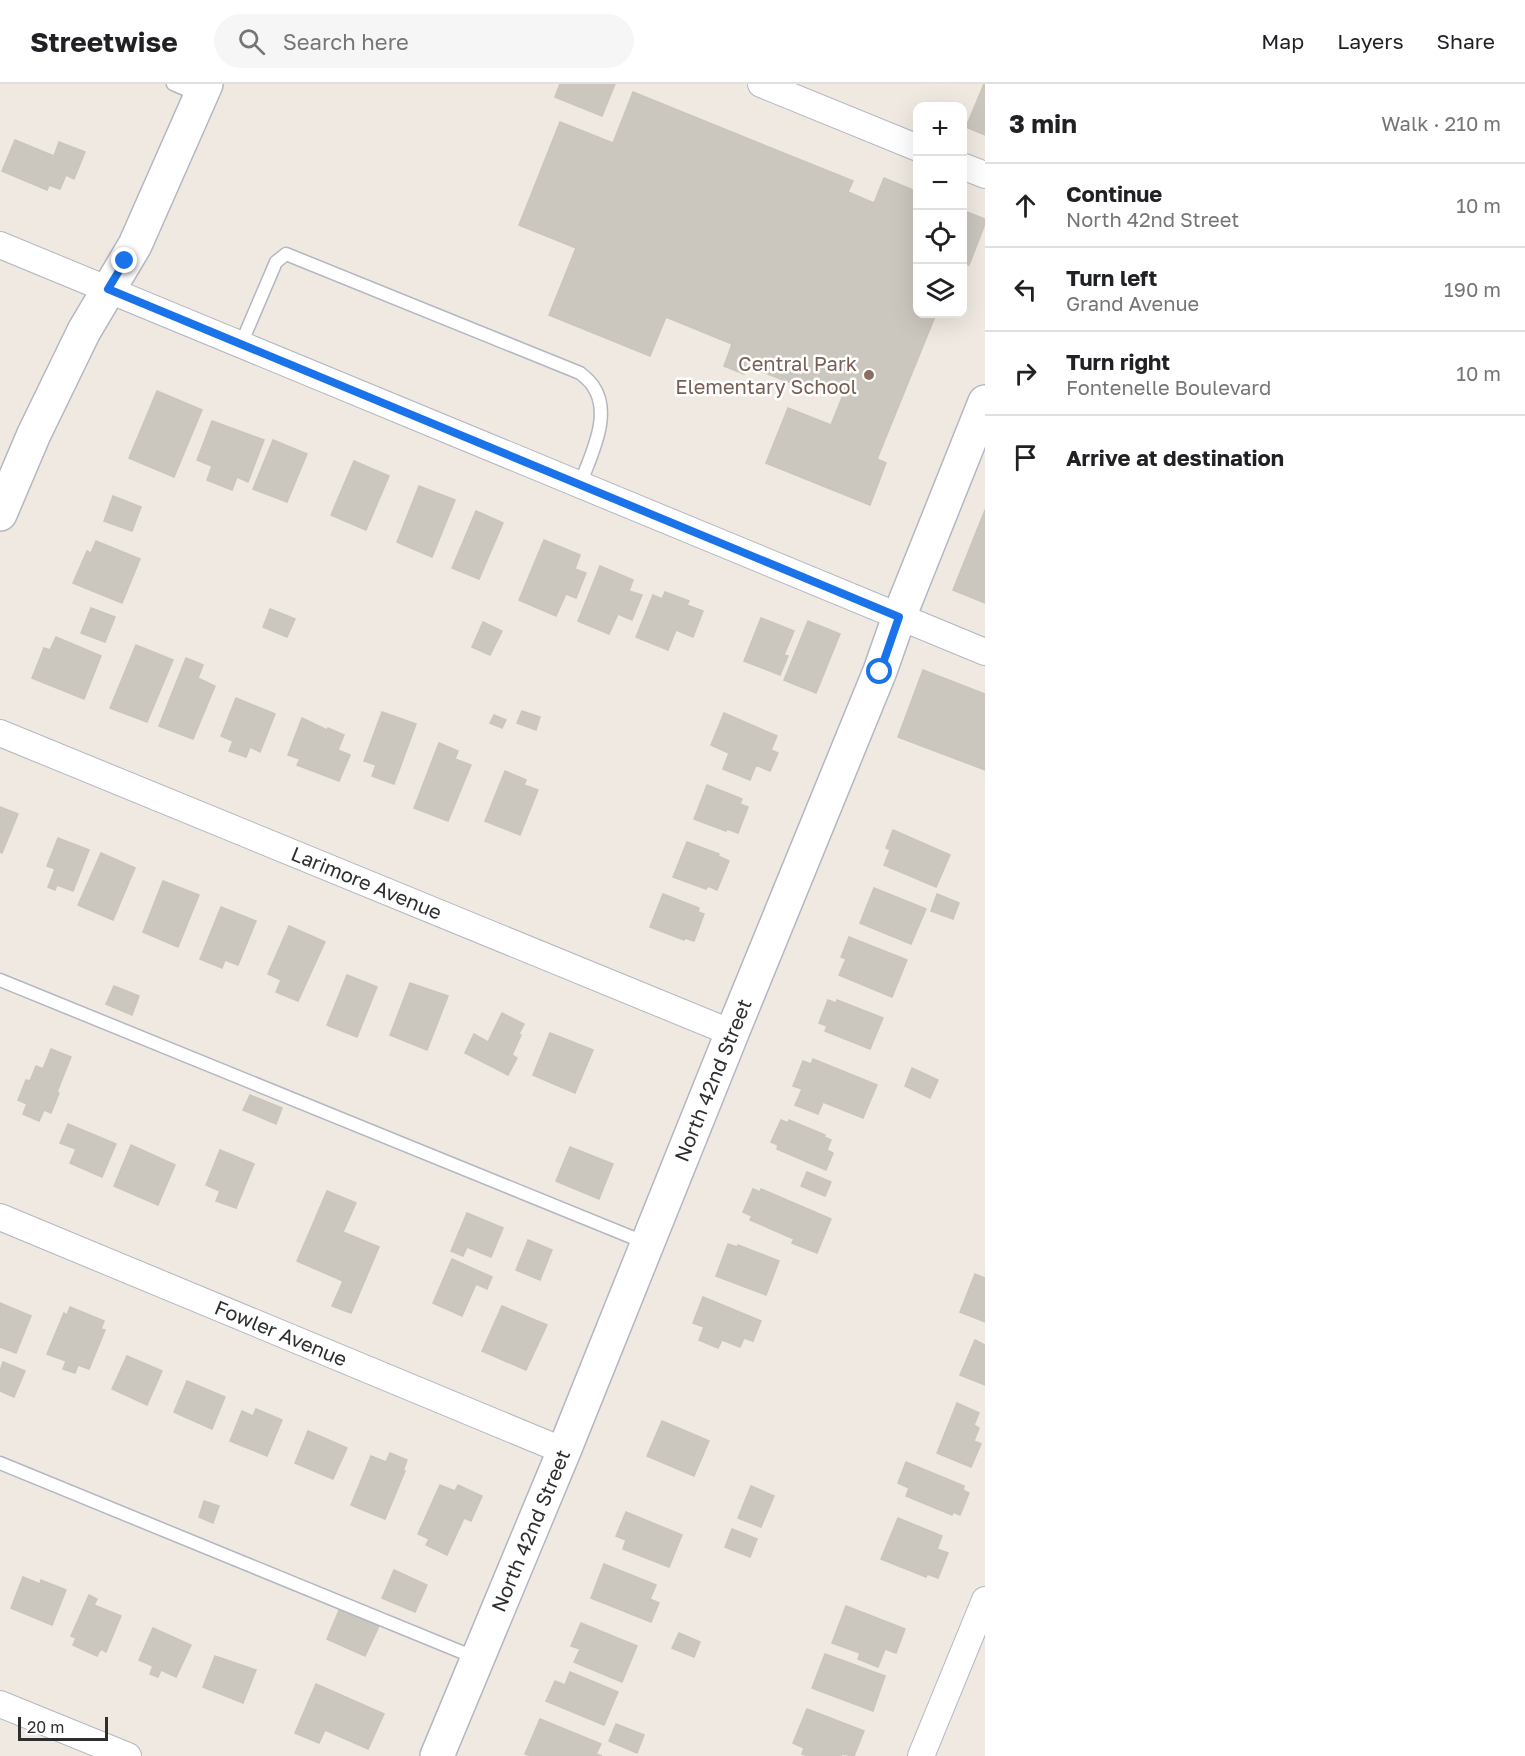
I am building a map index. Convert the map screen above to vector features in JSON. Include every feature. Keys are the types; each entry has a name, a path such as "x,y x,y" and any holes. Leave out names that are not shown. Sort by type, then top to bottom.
{"main road":[{"path":"0,514 34,434 84,331 135,244 193,88"},
{"name":"North 42nd Street","path":"437,1756 564,1451 984,410"}],"street":[{"path":"761,84 913,146"},
{"path":"967,168 985,175"},
{"path":"0,245 985,652"},
{"name":"Larimore Avenue","path":"0,733 732,1033"},
{"name":"Fowler Avenue","path":"0,1217 564,1451"},
{"path":"921,1756 982,1615"},
{"path":"0,1704 128,1756"}],"lane":[{"path":"241,344 276,262 286,254 570,368 580,373 594,387 602,410 598,434 580,485"},
{"path":"0,980 647,1243"},
{"path":"0,1462 477,1658"}],"building":[{"path":"560,84 615,84 602,116 555,97"},
{"path":"985,84 985,135 967,127"},
{"path":"633,92 853,181 848,192 874,203 884,178 913,190 913,318 934,318 877,459 886,463 870,505 766,463 788,408 831,425 843,395 817,384 798,386 748,366 744,374 724,366 732,344 666,317 650,356 549,315 576,248 519,225 560,122 613,143"},
{"path":"15,140 54,156 59,142 85,152 74,179 66,175 60,189 49,185 47,190 2,171"},
{"path":"967,212 985,219 969,265 967,264"},
{"path":"157,391 202,410 174,477 129,458"},
{"path":"212,421 264,440 248,482 237,477 232,490 207,480 212,466 197,460"},
{"path":"273,440 307,454 287,502 253,489"},
{"path":"354,461 389,476 366,530 331,515"},
{"path":"419,486 455,500 432,557 397,542"},
{"path":"113,496 141,507 132,531 104,521"},
{"path":"985,510 985,603 953,590"},
{"path":"476,511 503,523 479,579 452,568"},
{"path":"544,540 580,555 575,569 586,573 576,598 566,594 556,616 519,600"},
{"path":"96,541 140,559 122,603 73,583 87,551 91,553"},
{"path":"600,566 633,580 629,591 642,595 632,620 618,614 609,634 578,621"},
{"path":"665,592 689,601 687,605 703,611 693,637 676,630 668,650 636,637 653,595 662,599"},
{"path":"91,608 115,617 105,642 81,633"},
{"path":"270,609 295,619 287,637 263,627"},
{"path":"761,618 794,631 784,655 788,656 780,675 744,661"},
{"path":"808,621 840,634 816,693 784,680"},
{"path":"483,622 502,631 490,655 472,647"},
{"path":"56,637 101,656 84,699 32,678 44,648 50,650"},
{"path":"136,645 173,660 147,722 110,708"},
{"path":"186,658 203,665 198,678 215,686 193,739 159,726"},
{"path":"923,670 985,694 985,770 898,737"},
{"path":"236,698 275,714 260,752 250,747 246,757 229,751 233,741 221,736"},
{"path":"522,711 540,717 536,730 517,723"},
{"path":"382,712 416,724 394,784 372,776 376,765 364,761"},
{"path":"724,713 777,736 771,750 778,753 770,771 756,765 750,780 723,769 729,753 711,745"},
{"path":"494,715 506,720 502,728 490,723"},
{"path":"302,718 344,735 338,750 350,755 339,781 297,765 300,759 288,755"},
{"path":"439,743 458,751 455,759 471,765 448,821 414,808"},
{"path":"505,771 526,780 524,785 538,790 520,835 485,821"},
{"path":"707,785 742,799 740,804 748,807 738,833 694,819"},
{"path":"0,807 18,814 2,853 0,852"},
{"path":"893,830 950,855 936,887 884,865 890,850 886,848"},
{"path":"58,838 89,850 73,891 57,885 55,890 48,887 55,869 47,866"},
{"path":"687,842 719,854 718,856 729,861 717,890 708,886 706,889 673,877"},
{"path":"101,853 135,868 113,920 78,905"},
{"path":"163,881 199,895 178,947 143,932"},
{"path":"874,888 926,909 911,944 860,923"},
{"path":"663,894 699,908 698,912 704,914 694,941 685,938 684,940 650,927"},
{"path":"937,894 959,903 953,919 931,911"},
{"path":"221,907 256,921 238,965 225,960 222,968 200,959"},
{"path":"289,926 325,942 298,1001 276,992 281,980 268,974"},
{"path":"849,937 907,960 892,997 839,975 846,959 841,957"},
{"path":"347,975 377,987 357,1037 327,1025"},
{"path":"410,983 448,996 427,1050 390,1035"},
{"path":"114,986 139,996 132,1015 106,1004"},
{"path":"828,1000 836,1003 837,1000 883,1018 870,1049 825,1031 827,1026 819,1023"},
{"path":"502,1013 524,1024 512,1055 517,1058 508,1075 465,1053 474,1034 488,1042"},
{"path":"550,1033 593,1050 575,1093 533,1075"},
{"path":"51,1049 71,1057 51,1113 44,1110 39,1121 23,1114 27,1104 18,1100 26,1080 30,1081 36,1066 43,1069"},
{"path":"813,1059 877,1085 863,1118 823,1102 818,1114 795,1105 802,1089 793,1086 803,1061 811,1064"},
{"path":"912,1068 938,1080 930,1098 905,1086"},
{"path":"250,1095 282,1108 276,1124 243,1110"},
{"path":"781,1120 788,1123 789,1120 825,1135 824,1137 831,1140 827,1150 833,1153 826,1170 777,1149 778,1145 771,1142"},
{"path":"68,1124 116,1144 102,1177 70,1163 76,1149 60,1143"},
{"path":"131,1145 175,1165 158,1205 114,1186"},
{"path":"570,1147 613,1164 599,1199 556,1181"},
{"path":"220,1150 254,1164 236,1208 216,1201 220,1191 206,1185"},
{"path":"807,1172 831,1182 825,1196 801,1186"},
{"path":"753,1189 760,1192 761,1189 831,1219 817,1253 792,1243 794,1239 750,1220 752,1216 743,1212"},
{"path":"327,1191 356,1203 343,1232 379,1247 351,1313 332,1306 343,1281 297,1261"},
{"path":"467,1213 503,1228 491,1257 467,1247 463,1256 451,1251"},
{"path":"528,1240 552,1250 540,1280 516,1270"},
{"path":"728,1244 737,1247 738,1245 779,1261 766,1295 716,1276"},
{"path":"452,1259 492,1277 487,1289 476,1284 462,1316 433,1303"},
{"path":"975,1274 985,1278 985,1322 960,1312"},
{"path":"703,1297 761,1321 753,1341 744,1338 740,1347 722,1340 718,1348 699,1340 704,1327 693,1323"},
{"path":"0,1303 31,1316 16,1353 0,1347"},
{"path":"502,1306 547,1325 526,1370 482,1351"},
{"path":"70,1307 104,1321 101,1329 105,1330 89,1369 78,1365 75,1373 63,1369 66,1361 47,1354 64,1313 67,1315"},
{"path":"975,1340 985,1345 985,1385 960,1375"},
{"path":"127,1356 162,1371 147,1405 112,1389"},
{"path":"3,1362 25,1371 14,1397 0,1391 0,1371"},
{"path":"187,1381 225,1397 212,1429 174,1412"},
{"path":"957,1403 979,1413 974,1425 979,1428 974,1441 981,1444 971,1467 937,1453"},
{"path":"256,1409 282,1420 267,1456 230,1441 242,1411 253,1416"},
{"path":"662,1421 709,1441 694,1476 647,1456"},
{"path":"308,1431 347,1448 333,1479 295,1463"},
{"path":"390,1453 407,1460 403,1471 405,1471 385,1519 351,1505 371,1456 386,1462"},
{"path":"906,1462 964,1486 963,1490 969,1493 960,1515 953,1512 952,1515 906,1496 909,1488 898,1483"},
{"path":"440,1485 455,1491 458,1485 482,1496 471,1521 464,1518 447,1555 426,1545 429,1539 418,1534"},
{"path":"751,1486 774,1496 761,1527 738,1518"},
{"path":"204,1501 219,1506 213,1523 199,1517"},
{"path":"626,1512 682,1535 669,1567 623,1549 626,1540 616,1536"},
{"path":"898,1518 942,1536 937,1549 948,1553 938,1578 927,1574 926,1577 881,1559"},
{"path":"732,1529 757,1539 750,1557 725,1547"},
{"path":"604,1564 656,1585 650,1599 659,1603 651,1622 591,1598"},
{"path":"394,1570 427,1585 415,1612 382,1598"},
{"path":"23,1577 40,1584 41,1580 66,1590 52,1625 11,1608"},
{"path":"89,1595 97,1599 94,1605 121,1616 106,1652 101,1649 97,1656 73,1645 76,1638 71,1636"},
{"path":"846,1606 905,1629 896,1653 885,1649 878,1667 858,1659 860,1653 832,1643"},
{"path":"340,1608 379,1626 365,1656 327,1639"},
{"path":"581,1623 637,1646 622,1682 574,1662 580,1649 571,1646"},
{"path":"153,1628 191,1645 176,1677 161,1670 158,1677 150,1674 153,1666 139,1660"},
{"path":"679,1633 700,1642 694,1657 672,1648"},
{"path":"825,1654 885,1676 873,1711 812,1688"},
{"path":"215,1656 256,1670 243,1703 203,1687"},
{"path":"570,1672 618,1692 604,1725 546,1701 555,1681 565,1685"},
{"path":"316,1684 384,1714 368,1749 325,1730 319,1743 295,1733"},
{"path":"807,1709 864,1731 854,1756 802,1754 804,1748 793,1743"},
{"path":"540,1719 601,1744 596,1754 602,1756 532,1756 525,1754"},
{"path":"616,1724 644,1735 637,1753 609,1741"}],"place":[{"name":"Central Park Elementary School","path":"869,375"}],"route":[{"path":"125,261 108,289 899,617 880,672"}]}
